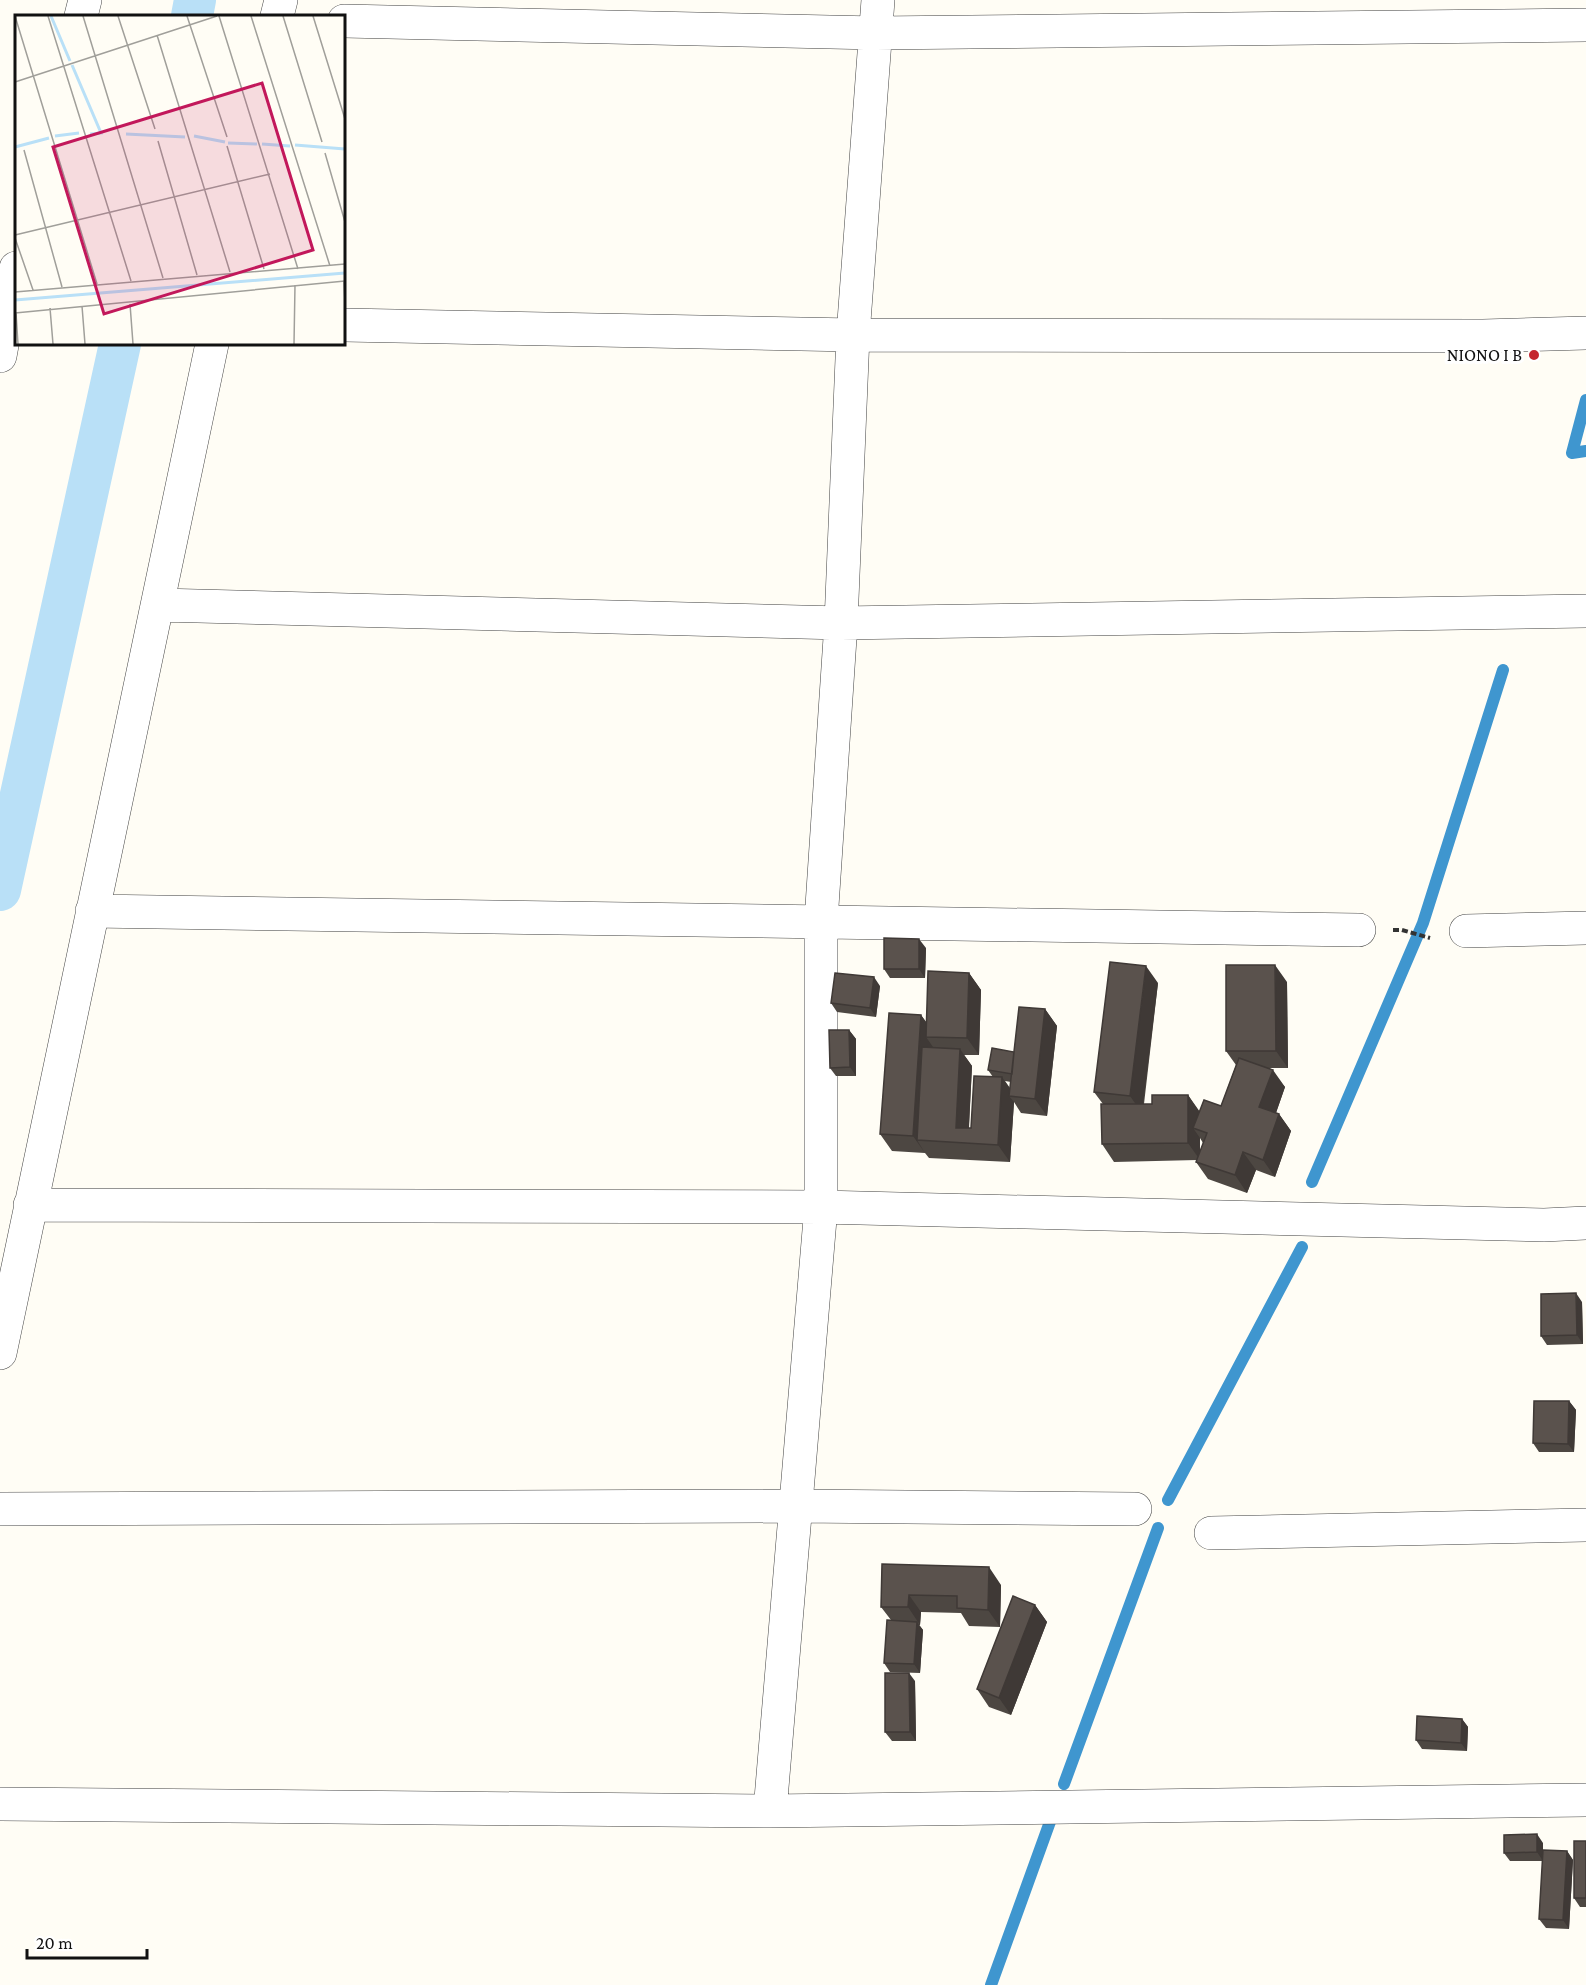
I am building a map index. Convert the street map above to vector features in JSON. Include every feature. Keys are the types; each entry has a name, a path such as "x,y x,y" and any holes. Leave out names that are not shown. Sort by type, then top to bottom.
{"street":[{"path":"81,15 85,0"},
{"path":"277,15 281,0"},
{"path":"770,1811 821,1207 821,921 841,623 853,335 878,0"},
{"path":"345,21 876,33 1586,24"},
{"path":"0,250 15,254"},
{"path":"0,356 15,274"},
{"path":"345,325 853,335 1484,336 1586,333"},
{"path":"0,1353 212,345"},
{"path":"159,605 841,623 1586,611"},
{"path":"92,911 1359,930"},
{"path":"1466,930 1586,928"},
{"path":"30,1205 821,1207 1508,1224 1586,1223"},
{"path":"0,1509 796,1506 1135,1509"},
{"path":"1211,1533 1586,1525"},
{"path":"0,1804 770,1811 1586,1800"}],"path":[{"path":"1402,930 1430,938"}],"building":[{"path":"884,938 919,939 919,969 884,969"},
{"path":"1110,962 1146,966 1130,1096 1094,1092"},
{"path":"1226,965 1275,965 1276,1051 1226,1051"},
{"path":"928,971 969,973 967,1038 926,1037"},
{"path":"835,973 874,977 870,1008 831,1003"},
{"path":"1019,1007 1045,1009 1035,1099 1009,1096"},
{"path":"889,1013 921,1015 913,1136 880,1134"},
{"path":"829,1030 849,1030 850,1067 830,1068"},
{"path":"922,1047 960,1049 956,1128 971,1128 974,1076 1002,1077 998,1145 917,1140"},
{"path":"992,1048 1014,1052 1012,1074 988,1070"},
{"path":"1239,1058 1273,1070 1259,1107 1279,1114 1263,1160 1243,1152 1235,1175 1196,1162 1207,1133 1193,1128 1204,1100 1221,1106"},
{"path":"1152,1095 1188,1095 1188,1143 1102,1144 1101,1104 1152,1104"},
{"path":"1576,1293 1577,1335 1541,1336 1541,1294"},
{"path":"1534,1401 1569,1401 1568,1444 1533,1443"},
{"path":"882,1564 989,1567 988,1610 957,1608 957,1596 909,1595 908,1607 881,1607"},
{"path":"1013,1596 1035,1605 999,1698 977,1689"},
{"path":"887,1620 917,1622 914,1664 884,1663"},
{"path":"885,1673 909,1673 910,1732 885,1732"},
{"path":"1417,1716 1462,1719 1461,1743 1416,1740"},
{"path":"1537,1834 1537,1852 1504,1853 1504,1835"},
{"path":"1574,1841 1586,1841 1586,1898 1574,1898"},
{"path":"1543,1850 1567,1851 1563,1920 1539,1919"}],"waterway":[{"path":"192,15 195,0"},
{"path":"0,890 120,345"},
{"path":"1586,400 1572,453 1586,451"},
{"path":"1312,1182 1423,923 1503,670"},
{"path":"1168,1500 1302,1247"},
{"path":"1064,1784 1158,1528"},
{"path":"991,1985 1051,1819"}],"place":[{"name":"NIONO I B","path":"1534,355"}]}
